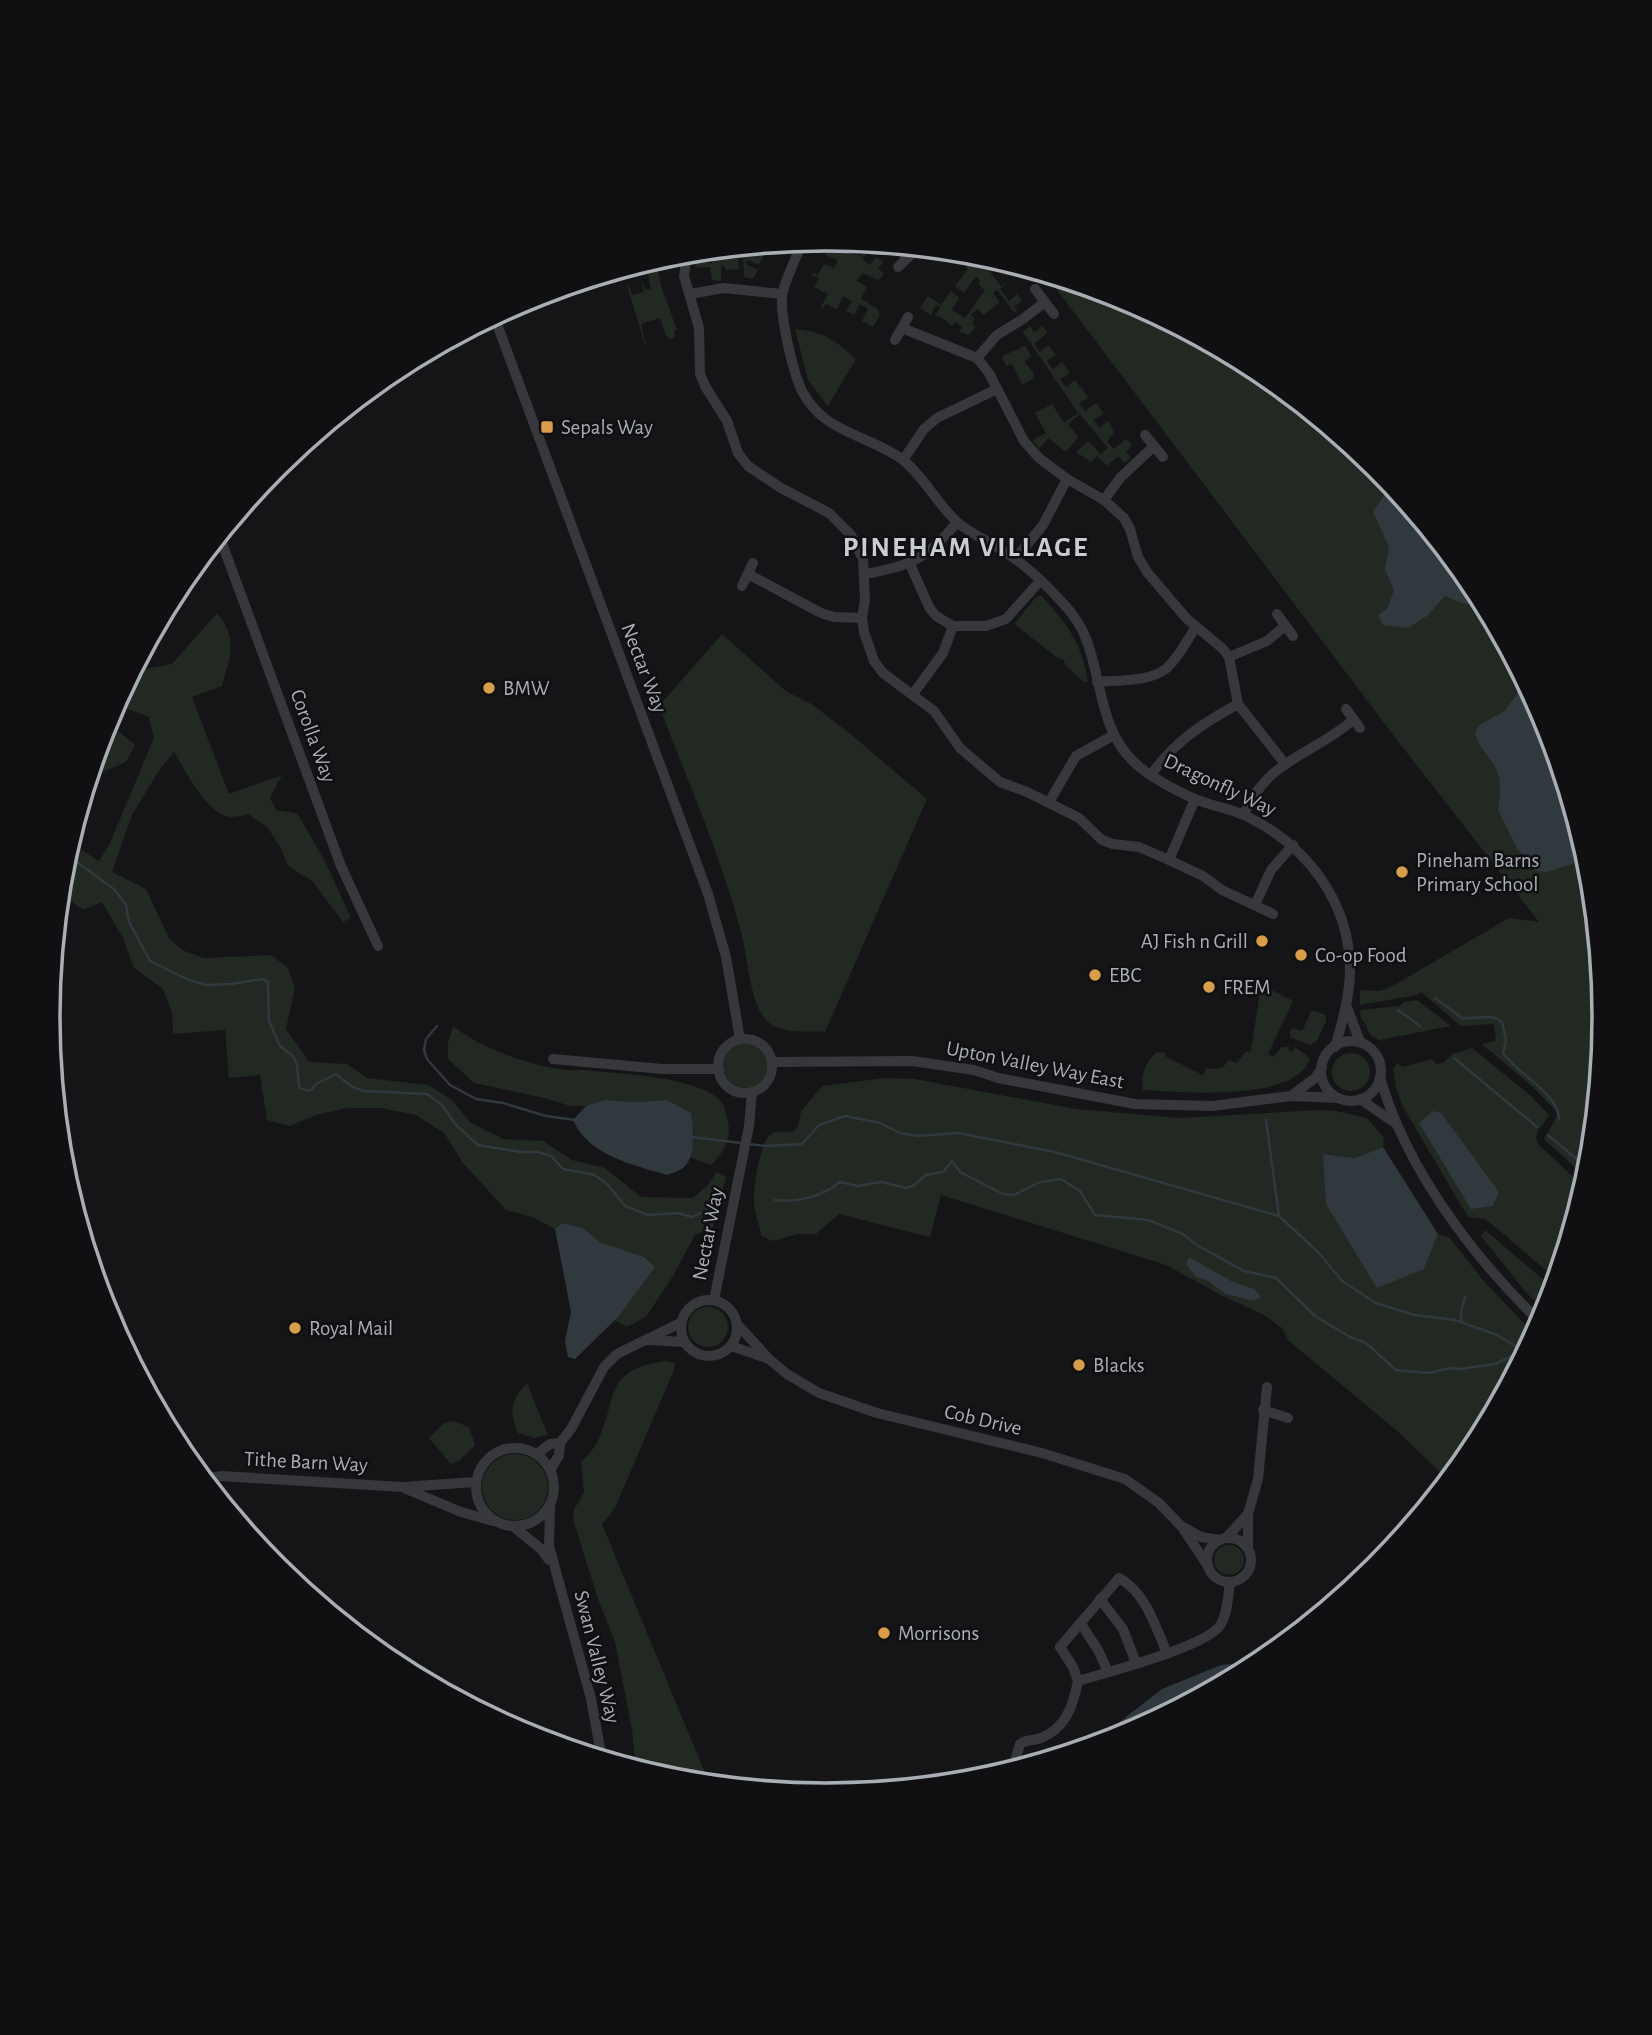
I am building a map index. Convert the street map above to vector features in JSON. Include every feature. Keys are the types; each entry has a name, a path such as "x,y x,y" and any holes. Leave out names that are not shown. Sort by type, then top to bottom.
{"street":[{"path":"690,294 724,288 782,294 799,252"},
{"path":"898,267 908,257"},
{"path":"686,264 684,276 699,328 700,374 710,397 727,421 738,453 757,473 828,513 851,535 863,559 865,600 862,618 866,640 874,661 883,673 942,719 966,755 1000,782 1049,802 1079,818 1102,840 1139,847 1170,860 1203,876 1222,891 1272,914"},
{"path":"1035,289 1054,314"},
{"name":"Dragonfly Way","path":"782,294 791,358 802,390 811,406 827,420 903,460 957,522 1015,559 1059,598 1079,625 1088,643 1109,724 1134,762 1151,775 1195,799 1244,814 1281,835 1314,867 1335,905 1348,950 1350,972 1346,1007 1335,1047"},
{"path":"977,358 997,335 1045,302"},
{"path":"895,340 908,317"},
{"name":"Nectar Way","path":"497,325 708,894 726,957 740,1039"},
{"path":"902,328 977,358 989,373 1024,441 1039,458 1067,479 1104,500 1124,518 1142,564 1173,604 1196,627 1210,636 1229,657 1238,704 1285,764"},
{"path":"903,460 924,429 937,418 998,389"},
{"path":"1145,435 1163,457"},
{"path":"1104,500 1135,462 1154,446"},
{"path":"1015,559 1043,525 1067,479"},
{"path":"864,574 910,564 937,547 957,522"},
{"name":"Corolla Way","path":"223,545 341,866 378,946"},
{"path":"742,586 753,563"},
{"path":"910,564 929,607 953,626 986,626 1006,619 1040,581"},
{"path":"748,574 821,613 834,617 862,618"},
{"path":"1276,614 1293,636"},
{"path":"913,694 943,653 953,626"},
{"path":"1229,657 1267,640 1285,626"},
{"path":"1097,682 1153,676 1163,671 1170,666 1196,627"},
{"path":"1151,775 1164,756 1187,734 1238,704"},
{"path":"1244,814 1259,786 1285,764 1357,724 1346,709"},
{"path":"1049,802 1076,756 1114,735"},
{"path":"1170,860 1195,799"},
{"path":"1255,905 1271,870 1293,845"},
{"name":"Dragonfly Way","path":"1346,1007 1360,1042"},
{"path":"740,1039 762,1045 768,1051 772,1062 771,1075 766,1083 752,1092 734,1090 721,1078 719,1061 726,1047 740,1039"},
{"path":"1291,1096 1315,1078 1322,1068 1325,1056 1342,1043 1360,1042 1378,1057 1380,1077 1395,1123 1446,1212 1514,1296 1532,1314"},
{"path":"553,1059 662,1069 719,1069"},
{"name":"Upton Valley Way East","path":"772,1062 912,1061 974,1070 998,1078 1135,1104 1212,1106 1291,1096 1338,1098"},
{"path":"1322,1068 1324,1083 1338,1098 1346,1100 1360,1099 1370,1094 1380,1077"},
{"name":"Nectar Way","path":"714,1300 749,1126 752,1092"},
{"path":"1360,1099 1395,1123"},
{"path":"714,1300 729,1308 737,1324 737,1332 731,1346 723,1352 704,1356 696,1354 684,1342 680,1324 683,1315 696,1302 714,1300"},
{"path":"551,1469 559,1455 560,1443 571,1429 604,1367 617,1354 680,1324"},
{"name":"Cob Drive","path":"737,1324 769,1359 787,1374 819,1393 857,1407 1042,1453 1125,1479 1159,1503 1182,1527 1208,1566"},
{"path":"645,1340 684,1342"},
{"name":"Cob Drive","path":"731,1346 769,1359"},
{"path":"1248,1549 1248,1514 1258,1479 1267,1387"},
{"path":"1263,1410 1288,1418"},
{"path":"537,1454 550,1444 560,1443"},
{"path":"518,1447 537,1454 551,1469 555,1487 550,1506 535,1521 514,1527 495,1521 480,1505 476,1482 483,1464 492,1454 505,1449 518,1447"},
{"name":"Tithe Barn Way","path":"213,1477 402,1487 476,1482"},
{"name":"Tithe Barn Way","path":"402,1487 461,1512 495,1521"},
{"name":"Swan Valley Way","path":"550,1506 548,1546 591,1699 600,1749"},
{"path":"1223,1539 1241,1542 1251,1556 1248,1571 1237,1581 1230,1582 1216,1577 1208,1566 1208,1553 1215,1543 1223,1539 1248,1514"},
{"name":"Swan Valley Way","path":"514,1527 541,1549 553,1565"},
{"name":"Cob Drive","path":"1182,1527 1201,1537 1223,1539"},
{"path":"1015,1760 1020,1744 1054,1732 1066,1718 1074,1703 1078,1681 1073,1667 1060,1647 1119,1578 1124,1580 1145,1606 1167,1653"},
{"path":"1078,1681 1167,1653 1213,1633 1221,1625 1230,1582"},
{"path":"1100,1599 1123,1629 1136,1663"},
{"path":"1081,1623 1108,1672"}],"shaded area":[{"path":"827,251 861,255 862,252 867,253 862,259 870,265 876,257 883,262 878,269 884,274 878,280 862,273 857,281 867,287 861,299 878,309 880,315 873,327 862,321 868,309 860,304 854,315 846,311 852,301 843,296 837,309 826,304 821,307 828,294 814,287 819,278 812,275 818,275 824,264 834,268 838,260 825,255"},
{"path":"764,254 759,265 748,260 746,264 758,270 753,279 744,277 743,258 738,258 739,269 726,270 721,266 721,281 712,280 710,267 695,268 696,263 707,261 711,264 714,260"},
{"path":"966,267 988,269 1001,286 1007,283 1000,289 1009,301 1017,294 1022,301 1014,306 1018,313 1014,312 997,290 993,293 1000,302 984,315 985,317 978,309 971,314 975,327 969,335 959,332 962,327 955,322 952,326 941,317 935,316 940,307 936,305 931,315 920,308 928,296 941,305 951,291 959,298 952,310 965,318 985,290 979,285 980,281 976,276 964,293 955,286 968,269"},
{"path":"658,270 677,330 674,331 675,337 671,339 666,336 660,318 641,324 645,344 627,286 629,285 632,295 644,292 641,281 646,290 651,289 648,272"},
{"path":"1054,287 1119,309 1165,330 1252,380 1293,409 1331,441 1402,512 1434,551 1490,634 1534,724 1552,771 1578,868 1586,917 1591,967 1591,1068 1577,1170 1545,1140 1557,1116 1556,1111 1534,1088 1482,1044 1496,1041 1494,1024 1461,1026 1421,992 1417,995 1360,1005 1360,990 1380,991 1396,984 1509,918 1539,922 1400,744"},
{"path":"1030,326 1034,332 1043,326 1047,333 1034,344 1040,352 1048,345 1056,355 1047,361 1053,369 1062,362 1070,373 1060,379 1066,387 1075,380 1089,398 1079,403 1085,411 1096,403 1104,414 1093,420 1100,428 1108,421 1114,432 1107,442 1114,449 1126,439 1132,445 1126,452 1131,457 1125,463 1118,456 1107,466 1097,456 1086,467 1090,461 1076,452 1087,442 1100,454 1108,448 1080,414 1068,424 1078,437 1066,452 1048,438 1039,449 1033,440 1046,433 1035,413 1052,404 1064,423 1078,413 1023,332"},
{"path":"795,329 829,338 856,359 828,406 808,380"},
{"path":"1025,345 1031,356 1025,362 1034,374 1033,379 1022,385 1012,364 1006,366 1002,357"},
{"path":"1385,494 1434,551 1471,605 1445,596 1427,616 1408,628 1383,625 1378,615 1387,609 1394,590 1385,570 1389,547 1373,512"},
{"path":"1041,595 1066,625 1077,644 1088,681 1085,683 1066,666 1063,659 1059,659 1014,624 1036,597"},
{"path":"217,613 228,631 231,648 222,686 192,697 229,794 282,775 270,798 276,810 297,813 325,861 351,918 343,922 312,881 288,866 268,828 248,814 231,817 214,809 198,791 174,752 158,772 132,815 112,872 146,889 169,938 182,950 204,958 271,955 287,967 295,987 286,1029 309,1062 347,1064 367,1078 428,1085 451,1099 471,1123 503,1139 543,1141 572,1160 605,1168 641,1197 693,1198 709,1184 716,1172 726,1177 713,1227 695,1235 673,1276 646,1317 627,1327 614,1320 644,1257 600,1242 582,1228 562,1223 555,1229 532,1217 506,1210 462,1162 445,1134 416,1115 381,1108 347,1108 316,1115 290,1126 267,1120 260,1075 229,1078 225,1030 173,1034 172,1013 163,989 134,968 123,938 102,902 83,910 69,900 79,848 99,861 109,845 154,738 149,717 125,708 144,669 172,664"},
{"path":"722,634 787,692 813,705 927,799 825,1032 780,1028 768,1022 762,1015 753,994 742,936 725,878 659,706"},
{"path":"1519,691 1552,771 1577,863 1547,872 1535,871 1517,848 1498,810 1498,773 1475,733 1479,725 1505,711"},
{"path":"116,729 135,745 126,762 99,773"},
{"path":"1261,985 1293,1001 1268,1054 1273,1057 1282,1047 1290,1047 1288,1050 1292,1052 1295,1047 1310,1058 1300,1072 1283,1082 1236,1092 1143,1090 1145,1069 1157,1052 1166,1053 1165,1056 1203,1075 1207,1068 1220,1068 1229,1060 1237,1063 1245,1052 1251,1051"},
{"path":"1417,1000 1451,1026 1379,1040 1370,1035 1361,1020 1360,1010 1399,1006 1404,1002"},
{"path":"1312,1010 1326,1015 1326,1021 1317,1041 1310,1045 1290,1037 1290,1032 1293,1028 1302,1031"},
{"path":"453,1026 479,1043 532,1063 567,1070 658,1078 700,1088 715,1096 724,1106 729,1128 726,1145 711,1165 690,1157 694,1130 667,1100 605,1100 586,1106 570,1106 474,1083 448,1059 448,1043"},
{"path":"745,1044 760,1051 767,1066 760,1081 745,1088 730,1081 723,1066 730,1051"},
{"path":"1472,1048 1530,1095 1549,1115 1537,1132 1536,1139 1575,1180 1549,1273 1493,1225 1484,1219 1468,1217 1403,1107 1393,1068 1398,1063 1402,1067 1432,1059 1436,1064 1443,1063 1452,1054"},
{"path":"1351,1053 1365,1058 1370,1072 1365,1086 1351,1091 1337,1086 1332,1072 1337,1058"},
{"path":"885,1078 915,1079 1076,1109 1179,1118 1319,1110 1367,1118 1384,1138 1383,1147 1355,1158 1323,1154 1424,1269 1438,1234 1450,1238 1483,1280 1527,1326 1490,1401 1441,1473 1396,1430 1289,1341 1282,1328 1264,1315 1166,1265 941,1195 930,1237 839,1214 816,1234 798,1234 773,1241 761,1236 754,1196 758,1166 767,1138 773,1133 793,1132 798,1127 801,1111 822,1086"},
{"path":"605,1100 667,1100 691,1113 693,1142 687,1163 667,1175 613,1157 589,1142 573,1120 586,1106"},
{"path":"1433,1111 1441,1113 1499,1192 1493,1206 1471,1209 1419,1123"},
{"path":"1383,1147 1438,1234 1424,1269 1377,1288 1326,1204 1323,1154 1355,1158"},
{"path":"562,1223 583,1228 600,1242 644,1257 655,1267 618,1317 575,1359 568,1357 565,1341 571,1312 555,1229"},
{"path":"1485,1230 1545,1281 1537,1303 1525,1291 1481,1236"},
{"path":"1189,1257 1231,1281 1254,1289 1261,1297 1254,1301 1226,1294 1207,1280 1196,1277 1186,1264"},
{"path":"708,1307 722,1313 728,1327 722,1341 708,1347 694,1341 688,1327 694,1313"},
{"path":"665,1361 675,1363 615,1508 602,1524 705,1774 635,1760 615,1642 598,1599 573,1519 574,1510 584,1492 581,1462 598,1441 616,1388 631,1371"},
{"path":"527,1384 548,1435 534,1438 518,1433 515,1426 512,1413 514,1401"},
{"path":"453,1421 469,1427 475,1445 459,1461 451,1464 429,1438 444,1423"},
{"path":"515,1454 528,1457 538,1464 545,1474 548,1487 545,1500 538,1510 528,1517 515,1520 502,1517 492,1510 485,1500 482,1487 485,1474 492,1464 502,1457"},
{"path":"1229,1545 1240,1549 1244,1560 1240,1571 1229,1575 1218,1571 1214,1560 1218,1549"},
{"path":"1238,1663 1165,1705 1110,1729 1162,1689 1221,1665"}],"waterway":[{"path":"76,861 115,890 126,905 129,922 150,961 189,980 206,985 263,979 268,982 269,1021 280,1046 293,1056 297,1064 299,1088 310,1091 316,1084 336,1074 351,1086 363,1091 427,1094 442,1105 456,1125 478,1145 551,1156 563,1169 595,1175 609,1186 625,1206 648,1215 677,1213 692,1217 700,1213"},
{"path":"1435,998 1462,1018 1493,1017 1502,1022 1506,1040 1503,1053 1545,1092 1557,1110 1559,1119"},
{"path":"1398,1010 1420,1026"},
{"path":"437,1026 426,1039 424,1050 427,1059 450,1085 476,1099 503,1103 546,1116 575,1120"},
{"path":"1454,1058 1537,1127"},
{"path":"748,1144 802,1144 819,1125 845,1116 880,1123 900,1133 918,1136 958,1133 1055,1152 1279,1216"},
{"path":"1266,1120 1279,1216 1319,1253 1342,1281 1376,1303 1414,1315 1455,1320 1497,1335 1517,1348"},
{"path":"1548,1135 1579,1161"},
{"path":"692,1137 741,1143"},
{"path":"775,1200 809,1197 840,1182 858,1186 881,1182 906,1188 913,1186 926,1175 943,1172 952,1161 960,1172 1003,1194 1014,1195 1040,1182 1061,1179 1080,1191 1095,1215 1148,1220 1183,1234 1195,1244 1244,1271 1276,1278 1315,1316 1350,1337 1366,1343 1396,1370 1429,1373 1450,1368 1495,1364 1514,1355"},
{"path":"1461,1321 1465,1297"}],"place":[{"name":"Sepals Way","path":"547,427"},
{"name":"BMW","path":"489,688"},
{"name":"Pineham Barns Primary School","path":"1402,872"},
{"name":"AJ Fish n Grill","path":"1262,941"},
{"name":"Co-op Food","path":"1301,955"},
{"name":"EBC","path":"1095,975"},
{"name":"FREM","path":"1209,987"},
{"name":"Royal Mail","path":"295,1328"},
{"name":"Blacks","path":"1079,1365"},
{"name":"Morrisons","path":"884,1633"}],"district":[{"name":"PINEHAM VILLAGE","path":"966,548"}]}
